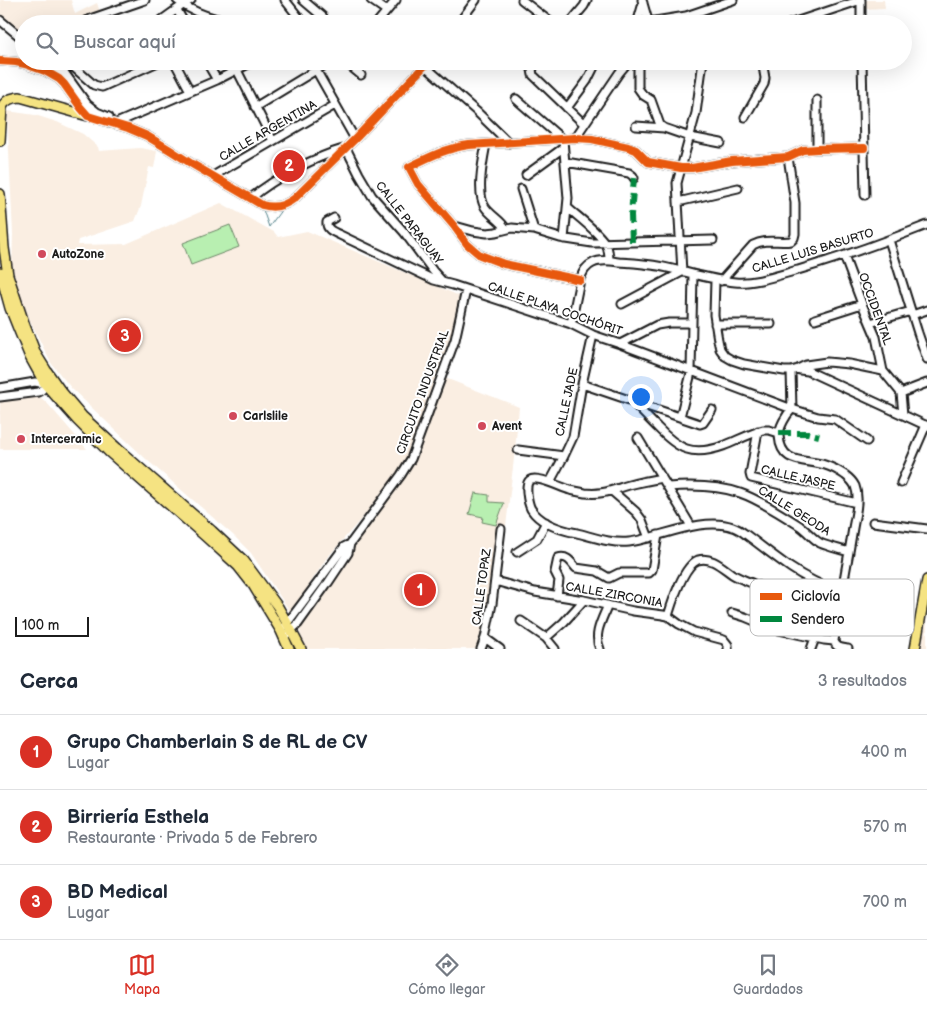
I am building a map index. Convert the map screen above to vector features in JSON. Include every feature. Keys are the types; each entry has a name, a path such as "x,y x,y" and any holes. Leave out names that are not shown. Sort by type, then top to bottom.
{"main road":[{"path":"0,141 2,107 11,98 20,97 88,116"},
{"path":"0,194 8,274 36,354 46,370 82,416 244,561 278,607 286,631 289,649"},
{"path":"0,272 18,328 30,357 46,384 77,420 110,452 238,566 301,649"},
{"path":"46,370 46,384"},
{"path":"46,384 60,390"},
{"path":"915,649 927,580"}],"street":[{"path":"102,15 145,0"},
{"path":"167,15 179,5 191,0"},
{"path":"285,0 297,15"},
{"path":"303,0 321,15"},
{"path":"371,0 387,10"},
{"path":"383,15 396,0"},
{"path":"465,15 476,0"},
{"path":"522,0 541,15"},
{"path":"576,15 587,0"},
{"path":"689,15 733,0"},
{"path":"816,15 861,0 861,15"},
{"path":"643,1 647,15"},
{"path":"639,15 643,1"},
{"path":"179,5 202,15"},
{"path":"0,20 15,32"},
{"path":"0,62 15,62"},
{"path":"42,70 59,78 88,116 147,136 262,205 275,207 284,205 295,198 421,70"},
{"path":"57,70 59,78"},
{"path":"64,70 87,104 97,112 109,117 112,123"},
{"path":"75,70 94,85 102,87 139,70"},
{"path":"179,70 190,91"},
{"path":"211,70 217,80"},
{"path":"112,123 237,70 273,141"},
{"path":"255,107 316,70 354,140"},
{"path":"354,70 361,76"},
{"path":"433,70 509,143"},
{"path":"532,70 533,76 584,124"},
{"path":"567,108 587,81 592,70"},
{"path":"575,138 622,70"},
{"path":"638,70 638,88 643,95 651,100 660,125 664,128"},
{"path":"622,304 682,272 677,183 698,106 702,70"},
{"path":"746,117 764,84 764,70"},
{"path":"862,70 865,195"},
{"path":"516,99 563,144 568,188 568,208 564,239"},
{"path":"817,100 817,149"},
{"name":"CALLE ARGENTINA","path":"213,176 335,105"},
{"path":"636,126 664,128 690,137 721,142"},
{"path":"526,175 563,144 575,138 592,139 628,147 636,150 648,162 681,168 732,161 788,157 803,150 864,148"},
{"path":"563,144 509,143 456,146 408,167 418,184 474,250 488,259 504,264 580,280 571,324"},
{"path":"486,144 481,187 482,203 485,208 503,223 506,229"},
{"path":"251,198 272,182 328,153 346,148"},
{"name":"CALLE PARAGUAY","path":"346,148 372,196 404,232 433,272 444,283"},
{"path":"788,157 795,203 794,238 791,241 758,242 718,280 714,306 720,349 725,356 744,364 808,371 927,426 902,483"},
{"path":"566,162 629,173 634,178"},
{"path":"678,202 738,188"},
{"path":"521,190 534,230"},
{"path":"568,208 606,243 610,261"},
{"name":"CALLE PLAYA COCHÓRIT","path":"334,218 327,222 328,229 430,278 571,324 593,335 620,344 690,374 792,409 835,420 867,441"},
{"name":"CALLE LUIS BASURTO","path":"580,280 585,269 591,264 610,261 646,264 718,280 751,282 844,256 927,225"},
{"path":"454,226 487,233 512,228 534,230 564,239 585,242 713,240"},
{"path":"889,240 927,359"},
{"name":"OCCIDENTAL","path":"844,256 876,336 883,371"},
{"path":"680,417 690,374 693,275"},
{"name":"CIRCUITO INDUSTRIAL","path":"286,631 298,624 344,547 350,544 402,475 411,459 455,340 466,290"},
{"path":"815,319 862,304"},
{"path":"870,323 927,310"},
{"path":"620,344 657,325 692,323"},
{"path":"716,324 771,324"},
{"name":"CALLE JADE","path":"518,450 564,456 572,437 593,335"},
{"path":"795,370 806,365 827,362 849,364 883,371 901,393 903,415"},
{"path":"795,370 792,409 787,414 779,433 782,450 789,457 824,465 840,472 852,481 857,492 857,504 845,579"},
{"path":"0,388 35,382 46,384 39,392 0,397"},
{"path":"901,393 927,383"},
{"path":"582,384 702,424 712,410"},
{"path":"632,401 666,436 686,449 709,450 758,431 769,430 779,433"},
{"name":"CALLE JASPE","path":"758,431 750,474 751,478 857,504"},
{"path":"638,438 691,526"},
{"path":"550,482 564,456"},
{"path":"662,478 634,483 612,492 599,493 573,491 550,482 534,479 528,483 527,494 533,511 546,522 568,531 619,542 649,538 691,526 720,524 733,527 743,532 792,569 810,579"},
{"name":"CALLE GEODA","path":"668,487 704,486 741,493 801,527 820,543 850,552"},
{"path":"612,492 636,512 642,520 649,538"},
{"path":"517,552 537,539 546,522"},
{"path":"873,522 927,530"},
{"name":"CALLE TOPAZ","path":"481,649 492,604 501,529"},
{"path":"557,596 559,580 555,572 558,558 565,557 576,568 597,571 609,578 619,573 649,573 655,558 658,535"},
{"path":"668,616 682,578 698,560 706,559 717,563 738,578 750,583"},
{"name":"CALLE ZIRCONIA","path":"495,581 535,592 668,616 694,632 724,640 728,645 728,649"},
{"path":"546,638 584,600"},
{"path":"600,649 597,642 597,633 608,606"},
{"path":"732,613 750,619"},
{"path":"521,621 546,638 555,649"},
{"path":"806,636 834,641"},
{"path":"835,636 836,646 848,649"},
{"path":"485,638 500,649"},
{"path":"811,649 815,638"}],"shaded area":[{"path":"0,0 71,0 75,14 97,3 100,12 90,15 15,15 15,27 1,17"},
{"path":"864,0 884,0 885,8 864,9"},
{"path":"7,111 35,115 57,122 83,134 98,147 99,151 140,148 157,151 154,168 149,167 141,206 135,221 78,240 77,245 126,244 221,203 274,232 278,237 307,231 462,297 453,336 425,411 445,378 519,407 500,577 476,649 303,649 300,630 369,510 326,559 291,613 251,553 146,459 72,389 51,363 26,313 12,266 13,234"},
{"path":"40,397 87,449 0,449 0,401"},
{"path":"927,618 927,649 920,649"}],"green space":[{"path":"230,225 239,247 191,265 183,243"},
{"path":"475,493 489,495 489,502 504,503 496,525 482,522 483,517 469,514"}],"waterway":[{"path":"103,124 118,129"},
{"path":"259,207 263,210 269,227 282,209"}],"marked path":[{"path":"632,242 631,215 634,178"},
{"path":"779,433 808,433 819,436"}],"cycle path":[{"path":"0,61 15,62"},
{"path":"42,70 59,79 64,84 88,116 147,136 262,205 271,207 284,205 295,198 357,137 420,70"},
{"path":"580,280 504,264 480,255 467,244 418,184 409,167 438,153 461,146 575,138 592,139 628,147 636,150 648,162 681,168 732,161 788,157 803,150 864,148"}],"place":[{"name":"Birriería Esthela","path":"289,166"},
{"name":"AutoZone","path":"42,254"},
{"name":"BD Medical","path":"125,336"},
{"name":"Carlslile","path":"233,416"},
{"name":"Avent","path":"482,426"},
{"name":"Interceramic","path":"21,439"},
{"name":"Grupo Chamberlain S de RL de CV","path":"420,590"}]}
